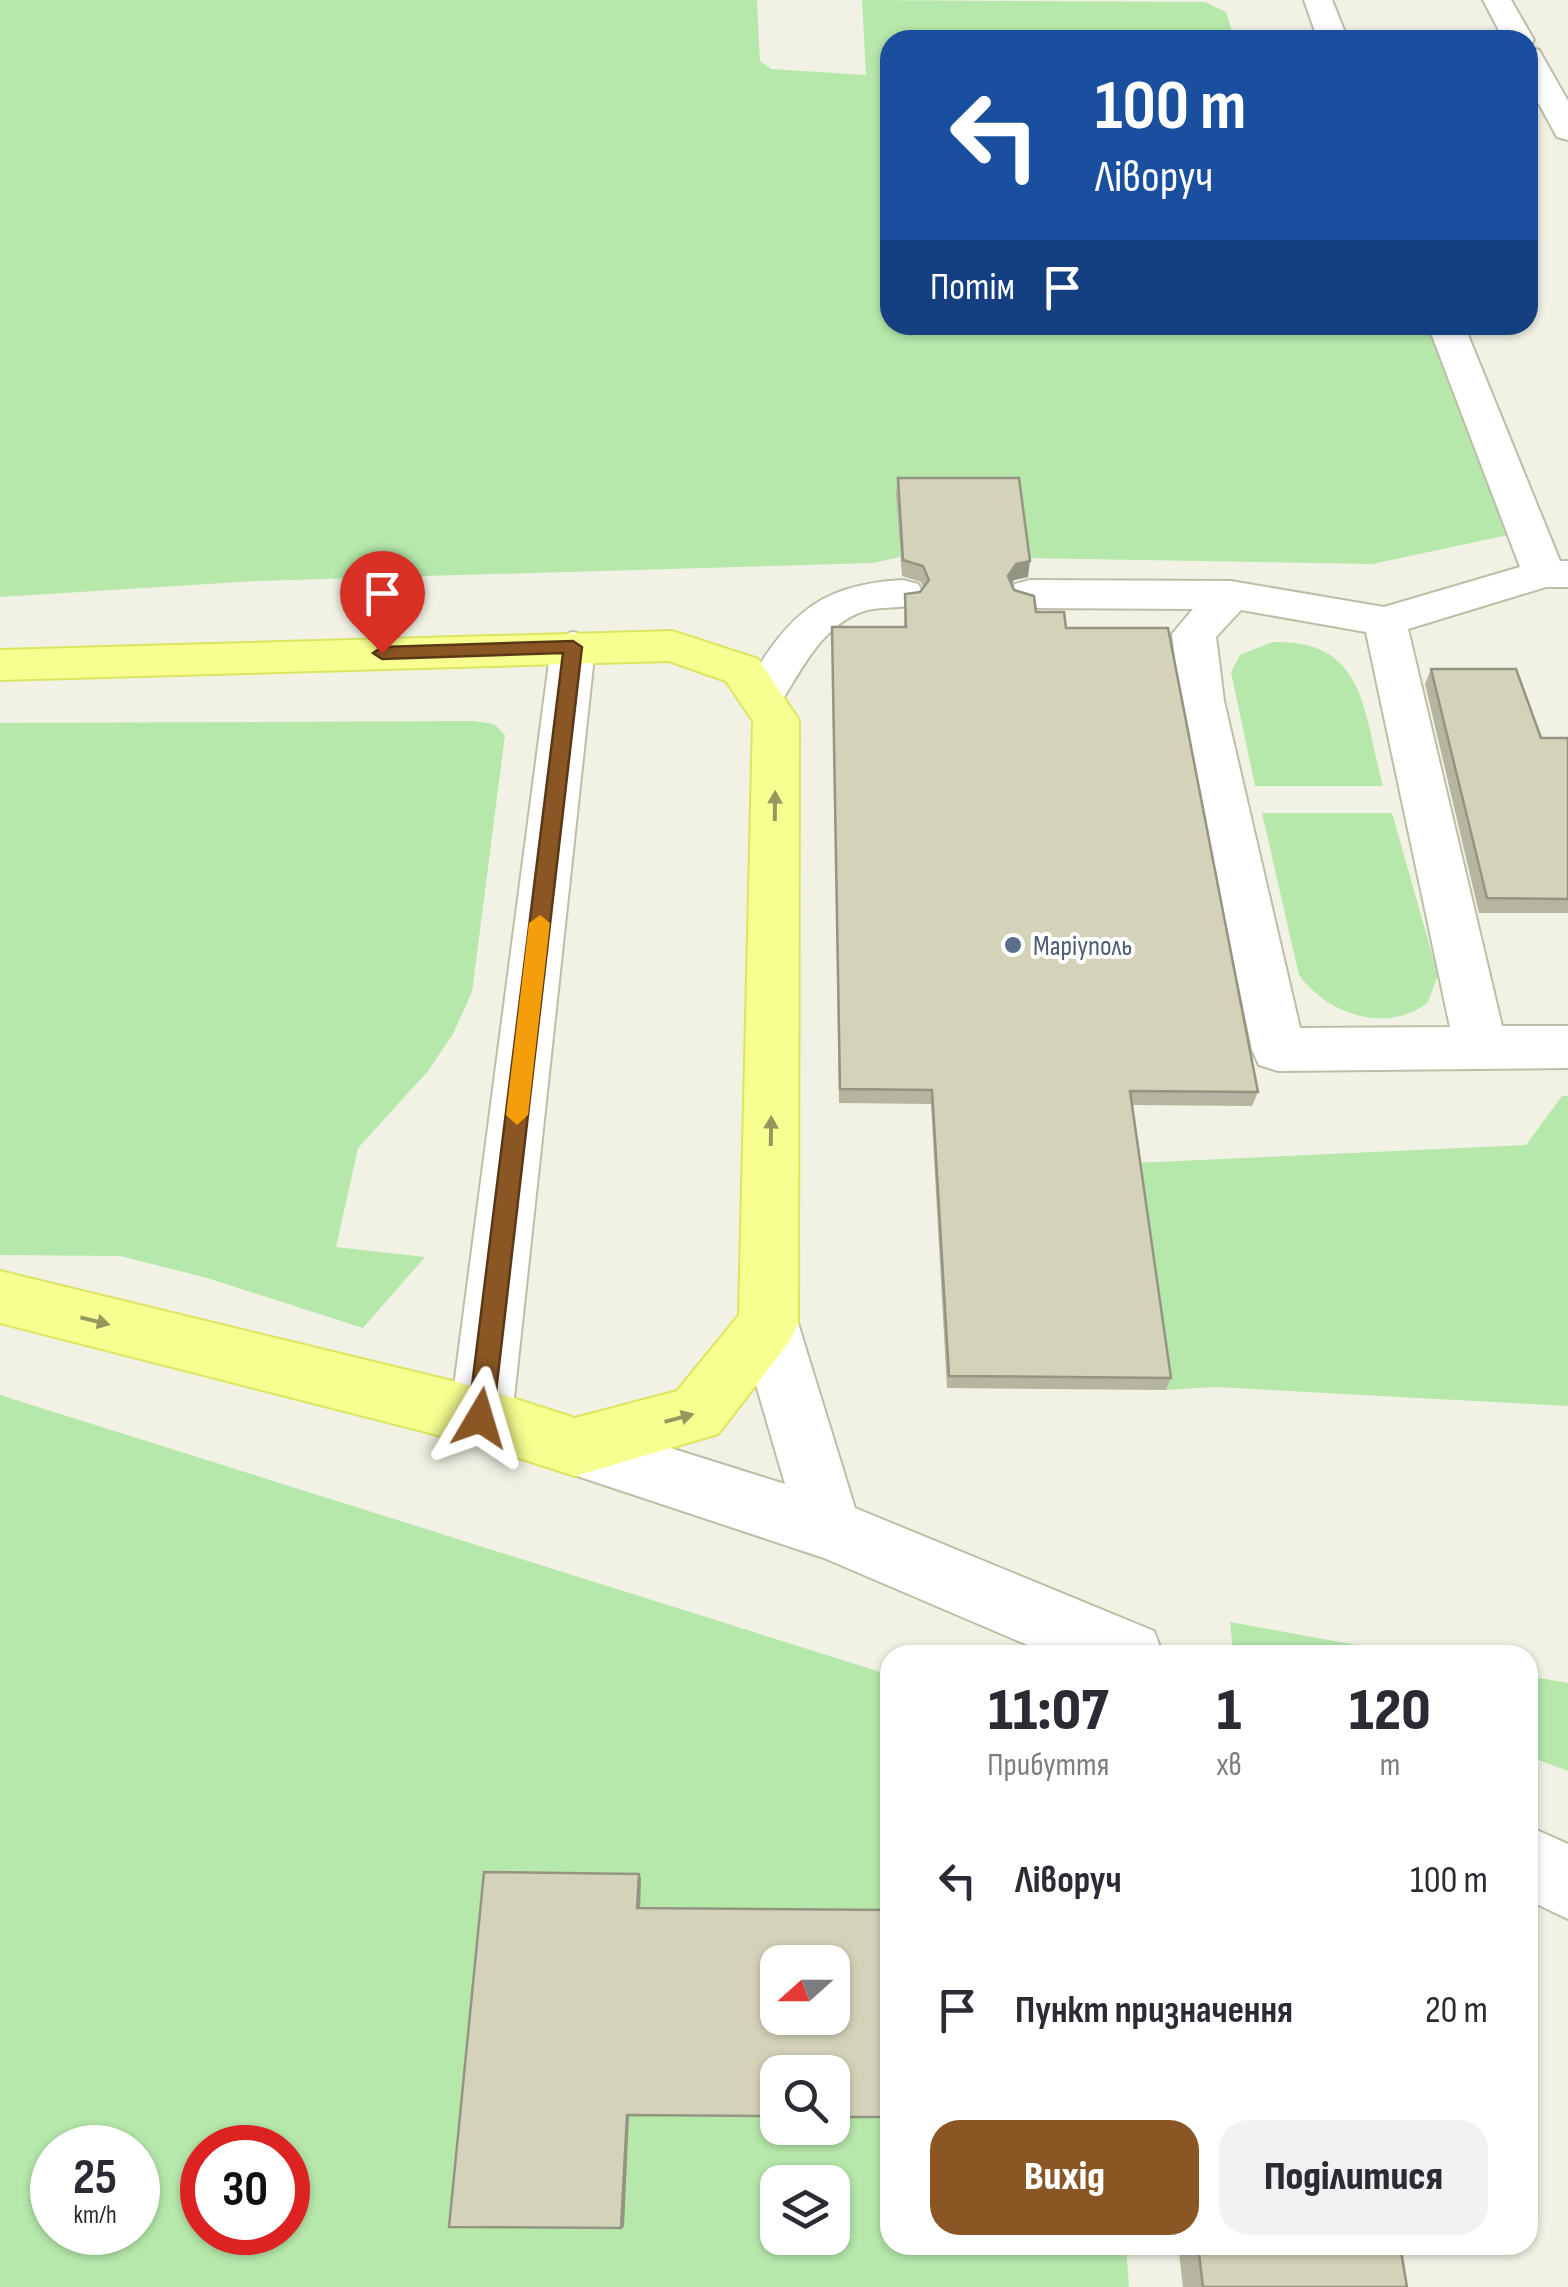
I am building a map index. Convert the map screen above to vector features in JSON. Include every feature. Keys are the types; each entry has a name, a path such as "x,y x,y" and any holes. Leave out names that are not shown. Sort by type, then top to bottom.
{"main road":[{"path":"0,666 672,646 742,670 776,720 768,1323 696,1414 575,1447 480,1418 0,1297"}],"street":[{"path":"1318,0 1329,30"},
{"path":"1497,0 1514,30"},
{"path":"1538,74 1568,130"},
{"path":"1030,594 1231,595 1385,621 1556,574 1450,335"},
{"path":"761,698 819,614 846,599 903,594"},
{"path":"1231,595 1194,634 1202,701 1278,1050 1568,1047"},
{"path":"1385,621 1481,1050"},
{"path":"480,1418 573,647"},
{"path":"768,1323 830,1529"},
{"path":"575,1447 830,1529 1106,1645"},
{"path":"1538,1867 1568,1883"}],"green space":[{"path":"0,0 757,0 760,61 771,69 866,75 862,0 1205,2 1226,12 1232,30 880,30 880,335 1435,335 1513,534 1372,564 1025,558 897,494 900,557 873,563 258,581 0,597"},
{"path":"1272,642 1303,644 1327,653 1344,667 1364,707 1383,786 1255,786 1231,672 1240,655"},
{"path":"0,723 494,724 505,735 472,992 453,1034 428,1071 358,1148 336,1247 425,1257 363,1328 207,1278 120,1256 0,1255"},
{"path":"1262,813 1392,813 1438,975 1428,1002 1394,1017 1359,1016 1311,989 1299,975"},
{"path":"1562,1096 1568,1096 1568,1406 1214,1387 1165,1390 1134,1163 1526,1145"},
{"path":"0,1395 880,1672 880,2255 1127,2255 1129,2287 0,2287"},
{"path":"1230,1622 1356,1645 1233,1645"},
{"path":"1538,1678 1568,1683 1568,1771 1538,1760"}],"building":[{"path":"898,478 1019,478 1030,561 1016,564 1008,576 1014,590 1034,596 1036,612 1064,612 1066,628 1168,628 1258,1092 1130,1091 1171,1378 949,1376 932,1090 840,1089 832,627 906,627 905,594 920,592 929,580 923,566 903,560"},
{"path":"1431,669 1516,669 1541,738 1568,738 1568,899 1487,898"},
{"path":"484,1872 639,1874 637,1908 880,1910 880,2117 850,2117 850,2055 760,2055 760,2116 627,2115 621,2228 449,2227"},
{"path":"1199,2255 1402,2255 1407,2287 1203,2287"}],"slow traffic":[{"path":"517,1115 540,923"}],"place":[{"name":"Маріуполь","path":"1013,945"}],"route":[{"path":"382,653 573,647 480,1418"}]}
